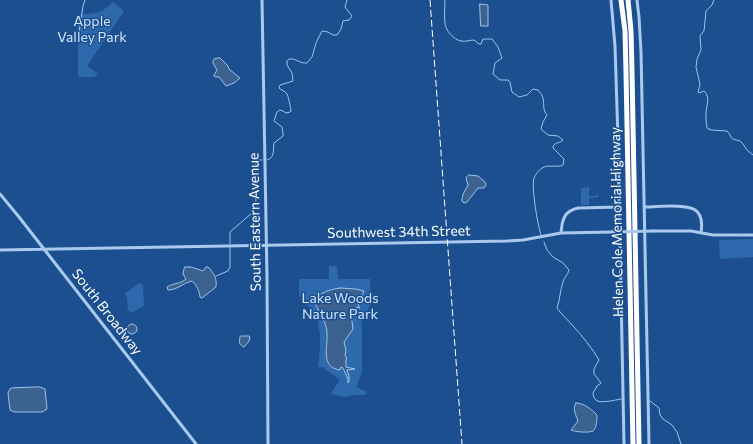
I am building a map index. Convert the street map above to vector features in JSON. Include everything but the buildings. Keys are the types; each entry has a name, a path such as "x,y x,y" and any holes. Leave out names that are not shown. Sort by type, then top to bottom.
{"highway":[{"name":"Helen Cole Memorial Highway","path":"621,0 625,31 626,66 633,444"},
{"name":"Helen Cole Memorial Highway","path":"628,0 631,31 640,444"}],"street":[{"name":"South Eastern Avenue","path":"262,0 267,276 268,444"},
{"path":"611,0 615,46 618,137 624,444"},
{"path":"637,0 641,52 649,444"},
{"name":"South Broadway","path":"0,194 45,249 196,444"},
{"path":"644,207 684,206 692,208 701,216 701,233"},
{"path":"561,233 563,220 572,209 620,207"},
{"name":"Southwest 34th Street","path":"0,250 506,241 523,240 561,233 653,231 681,231 721,235 753,235"},
{"path":"50,256 53,249"}],"green space":[{"name":"Apple Valley Park","path":"113,2 124,11 87,66 98,74 94,77 79,77 78,15 98,12 105,9"},
{"path":"589,187 589,196 596,196 598,194 598,197 589,198 589,205 581,205 581,188"},
{"path":"753,239 753,257 720,259 719,240"},
{"name":"Lake Woods Nature Park","path":"329,266 337,266 338,279 370,279 371,304 362,320 362,372 356,387 367,392 365,395 343,397 331,393 340,380 322,367 318,367 320,333 316,316 299,295 299,279 329,279"},
{"path":"140,283 143,285 144,306 132,313 128,310 125,293"}],"shaded area":[{"path":"480,4 488,5 488,26 481,26"},
{"path":"220,58 229,69 240,78 234,83 226,86 219,77 214,76 217,70 213,61 214,59"},
{"path":"469,175 478,176 485,182 486,185 484,188 478,188 467,202 464,203 462,201 463,196 468,185 466,178"},
{"path":"185,267 191,267 203,271 206,267 208,267 215,276 216,287 202,298 200,297 198,288 192,281 168,290 167,287 182,282 186,279 183,274"},
{"path":"340,288 364,291 358,305 360,308 357,307 351,314 353,329 344,342 346,350 345,356 347,358 346,367 355,369 347,370 349,376 348,383 348,379 343,368 341,367 340,370 334,368 327,361 326,326 315,301 310,299 327,291"},
{"path":"130,324 134,324 136,325 136,333 130,334 127,331 127,327"},
{"path":"241,336 250,337 249,341 244,347 240,343"},
{"path":"40,387 45,389 47,409 42,412 14,412 10,410 8,393 10,389"},
{"path":"576,403 585,405 597,415 596,426 593,431 582,432 571,430 578,421 574,410"}],"waterway":[{"path":"79,33 85,0"},
{"path":"267,160 272,156 274,143 283,136 282,127 274,121 277,112 280,110 286,113 291,111 287,94 279,88 280,85 293,81 292,73 287,65 287,61 289,59 294,59 302,63 307,63 312,57 316,43 322,31 337,35 341,29 343,21 349,20 352,16 345,7 347,0"},
{"path":"445,0 445,26 450,34 458,40 474,40 479,44 481,44 483,39 492,39 498,47 502,58 495,63 493,74 500,80 508,80 510,82 512,92 519,97 527,95 533,89 538,90 543,97 544,109 547,115 541,129 548,135 558,136 563,140 553,146 553,148 564,159 563,165 542,168 535,175 533,182 534,197 541,235"},
{"path":"714,0 712,5 706,11 704,31 700,36 701,50 697,59 696,67 700,85 698,92 704,91 707,96 707,128 711,130 727,131 733,139 740,141 753,155"},
{"path":"230,244 230,232 253,212 256,207 255,162 256,160 262,160"},
{"path":"544,242 547,250 553,257 563,263 569,270 561,288 557,308 572,324 599,360 594,369 594,374 601,383 597,386 593,393 594,398 601,402 621,399"},
{"path":"216,276 228,271 230,267 230,247"},
{"path":"650,401 659,408 660,415 663,419 672,425 677,432 681,444"}],"railway":[{"path":"430,0 462,444"}]}
